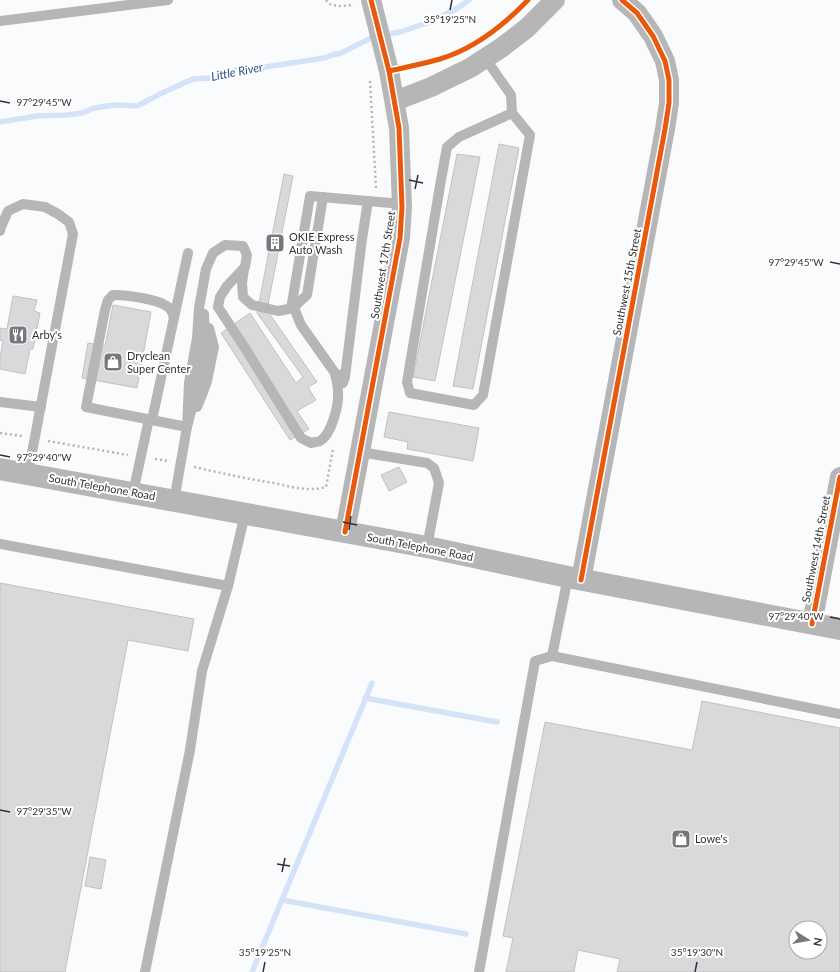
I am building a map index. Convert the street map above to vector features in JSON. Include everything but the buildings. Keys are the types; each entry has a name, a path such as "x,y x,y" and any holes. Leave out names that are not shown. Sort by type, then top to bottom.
{"main road":[{"name":"South Telephone Road","path":"0,469 427,547 574,579 840,629"}],"street":[{"path":"395,101 431,87 470,68 486,58 528,28 554,0"},
{"name":"Southwest 15th Street","path":"574,579 664,137 669,102 669,80 665,61 653,36 638,13 622,0"},
{"name":"Southwest 17th Street","path":"345,532 400,238 402,204 400,128 388,65 372,5"},
{"name":"Southwest 14th Street","path":"812,624 840,477"}],"lane":[{"path":"0,21 168,0"},
{"path":"486,58 511,96 512,113 530,135 483,395 474,404 410,393 407,382 447,147 458,137 512,113"},
{"path":"338,405 338,391 334,373 301,325 294,305 310,196 402,204"},
{"path":"187,427 189,383 197,338 199,308 206,269 213,253 225,245 243,246 247,255 242,283 243,297 252,305 278,311 294,305 307,295 324,197"},
{"path":"245,267 227,286 220,297 218,307 301,438 311,443 321,440 329,430 335,416 345,377 368,201"},
{"path":"0,231 8,211 24,204 45,207 58,214 69,222 72,234 28,474"},
{"path":"133,493 188,253"},
{"path":"174,501 187,427 197,388 205,341 203,288"},
{"path":"174,318 170,309 160,302 126,295 113,295 108,300 86,407 187,427"},
{"path":"334,373 345,377"},
{"path":"0,402 41,407"},
{"path":"360,452 427,463 434,468 439,482 427,547"},
{"path":"145,972 190,750 202,671 228,586 245,514"},
{"path":"0,544 228,586"},
{"path":"552,656 574,579"},
{"path":"479,972 536,661 552,656 840,714"}],"path":[{"path":"326,0 331,5 339,6 372,5"},
{"path":"388,65 446,57"}],"waterway":[{"name":"Little River","path":"0,122 37,116 82,113 94,108 115,105 137,106 193,79 212,78 220,74 227,74 236,70 324,58 341,53 373,37 400,32 430,22 458,8 469,0"},
{"path":"252,972 372,683"},
{"path":"365,698 497,722"},
{"path":"282,900 466,934"}],"cycle path":[{"path":"345,532 400,238 402,207 399,128 389,71 371,0"},
{"path":"389,71 440,59 452,55 476,43 509,18 528,0"},
{"path":"581,580 669,103 669,80 665,61 653,36 637,13 622,0"},
{"path":"812,624 840,477"}],"place":[{"name":"OKIE Express Auto Wash","path":"275,243"},
{"name":"Arby's","path":"18,335"},
{"name":"Dryclean Super Center","path":"113,362"},
{"name":"Lowe's","path":"681,839"}]}
